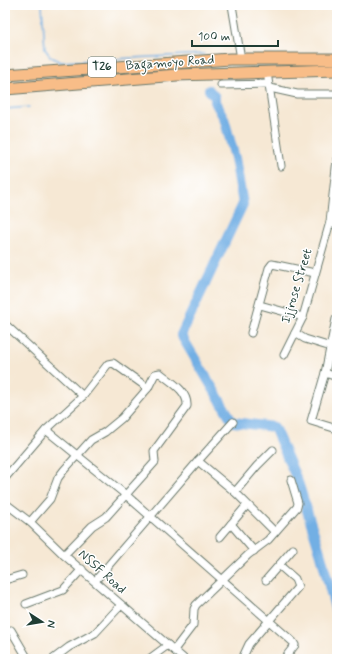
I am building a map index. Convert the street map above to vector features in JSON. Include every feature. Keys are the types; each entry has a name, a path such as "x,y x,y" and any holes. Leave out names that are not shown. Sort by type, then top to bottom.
{"highway":[{"name":"Bagamoyo Road","path":"5,75 206,60 337,59"},
{"name":"Bagamoyo Road","path":"5,89 199,74 337,70"}],"street":[{"path":"232,5 241,59"},
{"path":"267,72 281,166"},
{"path":"221,85 269,86 297,94 337,94"},
{"name":"Ijjrose Street","path":"284,356 303,318 330,222 337,159"},
{"path":"330,222 337,226"},
{"path":"251,333 260,305 269,268 272,264 315,273"},
{"path":"260,305 303,318"},
{"path":"336,319 325,373 311,420 337,429"},
{"path":"6,327 83,396"},
{"path":"296,333 305,339 331,346"},
{"path":"5,478 46,430 83,396 110,363 148,388"},
{"path":"30,522 50,499 58,478 77,454 91,440 105,432 122,418 148,388 154,374 160,373 184,393 188,399 187,406 154,450 155,462 106,517 92,526 64,555"},
{"path":"325,373 337,377"},
{"path":"96,581 150,516 233,422"},
{"path":"46,430 126,495 295,645 284,659"},
{"path":"235,492 273,450"},
{"path":"198,462 235,492 275,532"},
{"path":"149,659 171,647 193,625 194,609 196,605 221,579 275,532 297,507 298,503 291,480"},
{"name":"NSSF Road","path":"5,503 30,522 64,555 96,581 121,605 184,659"},
{"path":"220,537 247,505"},
{"path":"231,524 254,551"},
{"path":"266,580 293,549"},
{"path":"242,659 249,644 298,586 295,579 278,565"},
{"path":"26,604 63,590 82,569"},
{"path":"5,580 22,575"},
{"path":"52,659 63,656 95,633 121,605"},
{"path":"11,630 28,659"}],"waterway":[{"path":"42,5 45,49 50,56 60,62 204,54"},
{"path":"209,90 215,97 215,102 224,118 235,158 243,204 181,335 233,422 274,427 298,482 321,555 337,616"},
{"path":"5,109 29,107"}]}
